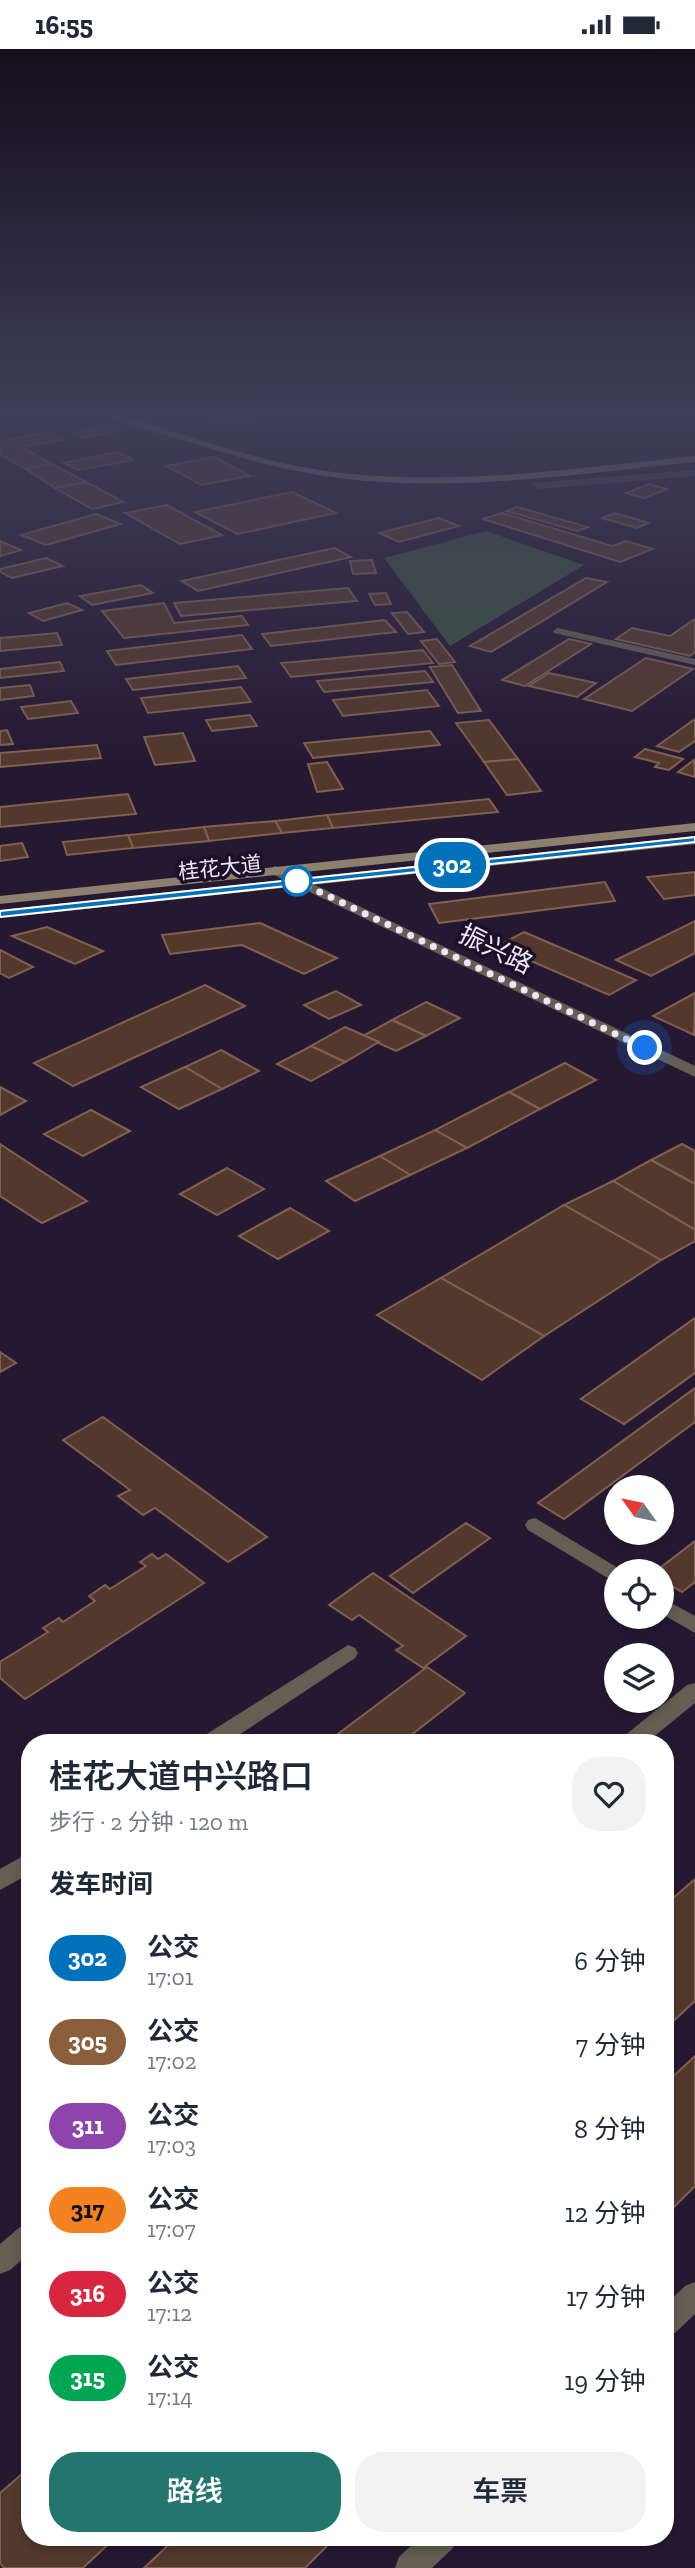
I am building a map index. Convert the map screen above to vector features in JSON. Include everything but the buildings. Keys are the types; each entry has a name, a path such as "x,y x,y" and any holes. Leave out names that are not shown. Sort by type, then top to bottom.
{"main road":[{"name":"桂花大道","path":"0,900 695,827"},
{"name":"桂花大道","path":"0,914 695,840"}],"street":[{"path":"558,631 695,662"},
{"name":"振兴路","path":"275,870 695,1072"},
{"path":"535,1525 604,1568"},
{"path":"674,1613 695,1626"},
{"path":"224,1734 348,1653"},
{"path":"642,1734 695,1691"},
{"path":"0,1881 21,1870"},
{"path":"0,2261 21,2244"},
{"path":"674,2315 695,2295"},
{"path":"410,2568 433,2546"}],"green space":[{"path":"486,531 584,565 450,646 384,558"}],"bus line":[{"name":"302","path":"0,914 695,840"}],"route":[{"path":"297,881 645,1048"}]}
